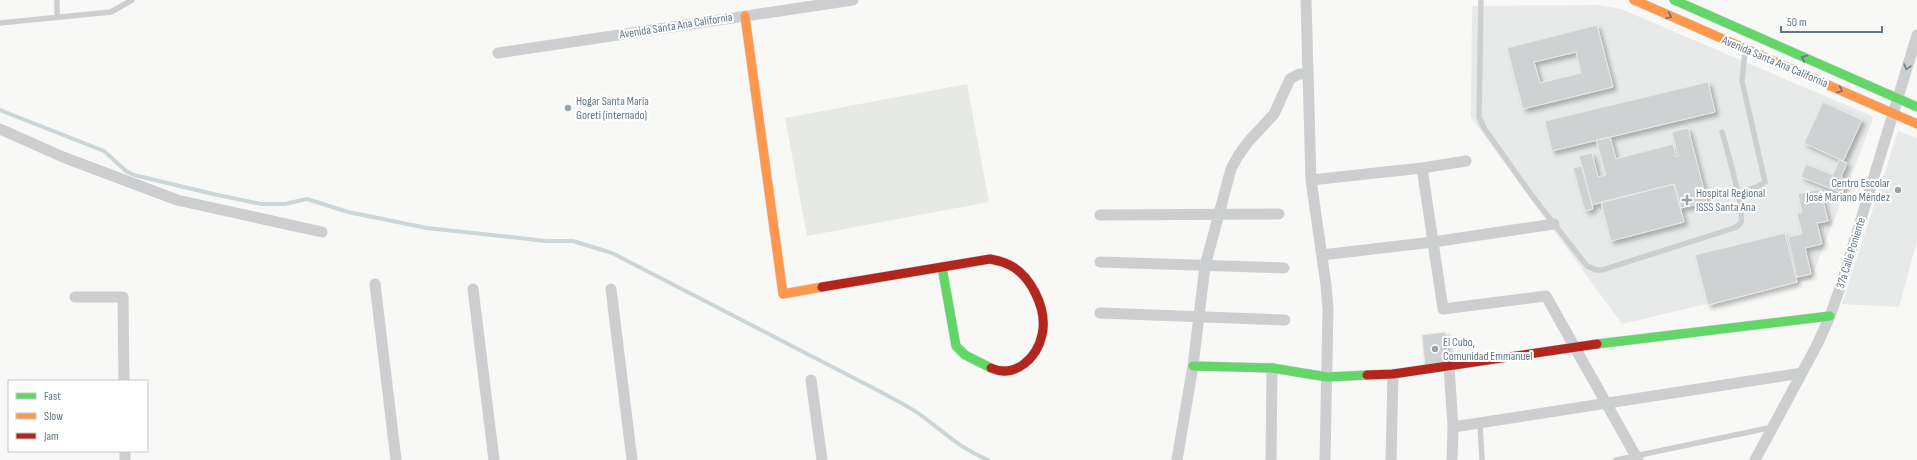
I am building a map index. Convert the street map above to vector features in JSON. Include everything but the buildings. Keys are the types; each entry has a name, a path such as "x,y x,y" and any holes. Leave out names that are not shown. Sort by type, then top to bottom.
{"street":[{"name":"Avenida Santa Ana California","path":"498,53 853,0"},
{"path":"1306,0 1311,180 1328,309 1325,460"},
{"name":"Avenida Santa Ana California","path":"1634,0 1917,124"},
{"name":"Avenida Santa Ana California","path":"1674,0 1917,107"},
{"path":"745,16 783,294 942,267 990,259 1004,261 1017,270 1027,280 1033,290 1043,318 1044,326 1038,349 1020,368 1004,372 960,352 954,342 942,267"},
{"name":"37a Calle Poniente","path":"1755,460 1830,316 1842,285 1892,113 1915,48 1917,35"},
{"path":"1177,460 1193,366 1205,266 1231,169 1238,156 1257,131 1274,114 1290,79 1299,74 1308,74"},
{"path":"0,128 64,157 178,200 322,232"},
{"path":"1311,180 1422,168 1466,161"},
{"path":"1422,168 1443,309 1546,296 1637,458"},
{"path":"1100,215 1279,214"},
{"path":"1322,255 1432,242 1554,224"},
{"path":"1100,262 1284,268"},
{"path":"375,284 396,460"},
{"path":"473,289 494,460"},
{"path":"611,289 632,460"},
{"path":"75,296 123,297 124,380"},
{"path":"1100,313 1199,315 1285,320"},
{"path":"1193,366 1272,368 1327,377 1393,374 1576,347 1830,316"},
{"path":"1449,366 1453,427 1452,460"},
{"path":"1271,460 1272,368"},
{"path":"1453,427 1607,404 1802,372"},
{"path":"1391,460 1393,374"},
{"path":"811,380 822,460"}],"lane":[{"path":"56,17 57,0"},
{"path":"0,23 111,12 132,0"},
{"path":"1481,0 1479,117 1484,128 1554,224 1587,266 1596,270 1602,270 1734,228 1740,223 1742,217 1722,132"},
{"path":"1737,192 1757,187 1765,182 1742,81 1745,49"},
{"path":"1480,423 1482,460"},
{"path":"1616,460 1637,458 1773,427"}],"shaded area":[{"name":"Hospital Regional ISSS Santa Ana","path":"1599,5 1621,9 1872,116 1872,122 1811,279 1622,324 1471,117 1472,6"},
{"path":"967,84 989,202 807,236 785,118"},
{"name":"Centro Escolar José Mariano Méndez","path":"1898,131 1917,138 1917,241 1899,307 1842,304"}],"waterway":[{"path":"0,110 104,151 126,171 134,175 213,194 261,204 285,204 307,199 348,212 427,228 546,241 573,241 612,253 901,403 917,412 961,446 988,460"}],"traffic: fast":[{"path":"1674,0 1917,107"},
{"path":"942,267 956,346 965,355 991,368"},
{"path":"1597,344 1830,316"},
{"path":"1193,366 1272,368 1327,377 1367,375"}],"traffic: slow":[{"path":"1634,0 1917,124"},
{"path":"745,16 783,294 822,287"}],"traffic: jam":[{"path":"822,287 990,259 1005,263 1022,274 1035,293 1040,303 1042,314 1042,335 1035,351 1024,364 1008,371 1000,371 991,368"},
{"path":"1367,375 1393,374 1597,344"}],"place":[{"name":"Hogar Santa Maria Goreti (internado)","path":"568,108"},
{"name":"Centro Escolar José Mariano Méndez","path":"1898,190"},
{"name":"Hospital Regional ISSS Santa Ana","path":"1687,200"},
{"name":"El Cubo, Comunidad Emmanuel","path":"1435,349"}]}
